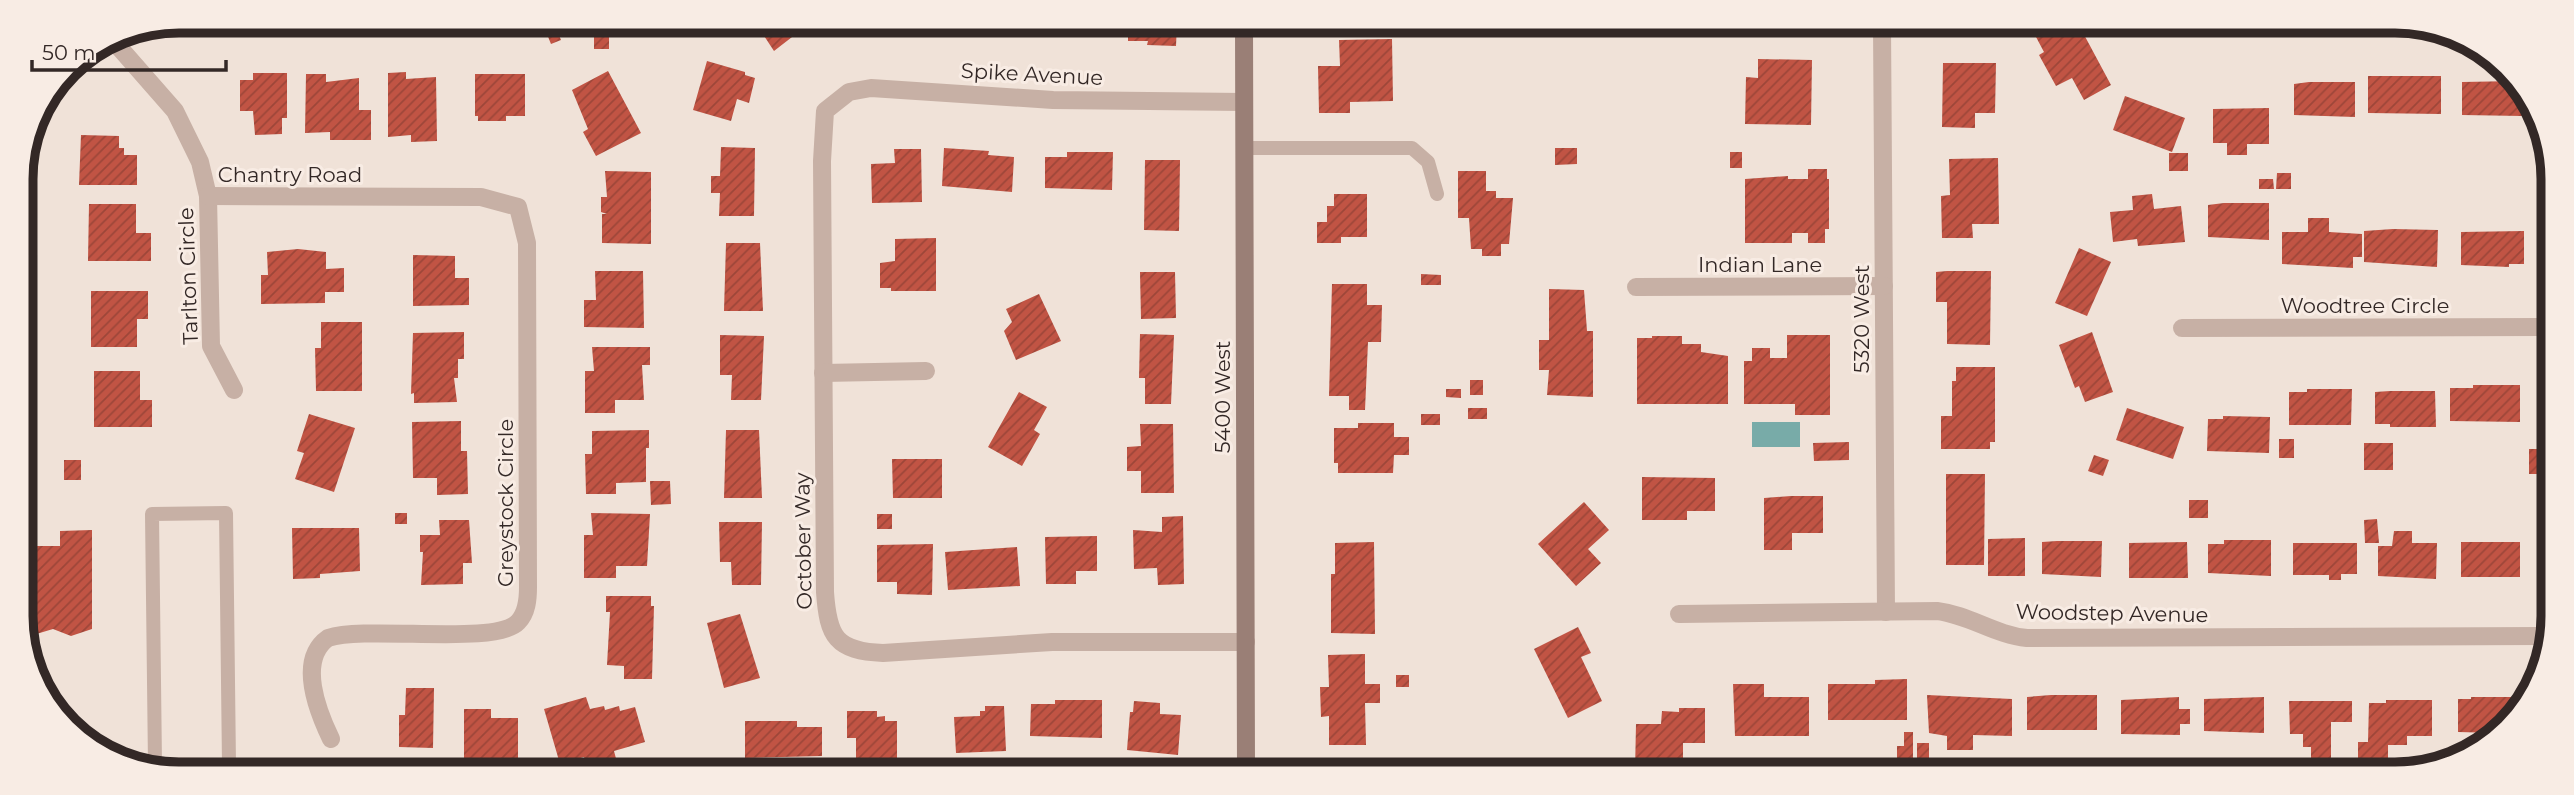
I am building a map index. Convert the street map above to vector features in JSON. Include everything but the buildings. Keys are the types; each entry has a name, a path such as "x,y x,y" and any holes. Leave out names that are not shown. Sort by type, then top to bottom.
{"street":[{"name":"5320 West","path":"1882,33 1886,612"},
{"name":"5400 West","path":"1244,34 1246,762"},
{"name":"Chantry Road","path":"118,46 175,111 200,162 208,196 481,197 518,207"},
{"name":"Spike Avenue","path":"825,111 849,92 871,88 1053,100 1244,103"},
{"name":"October Way","path":"825,111 822,161 825,592 830,629 845,646 883,653 1052,642 1246,642"},
{"name":"Tarlton Circle","path":"208,196 211,346 234,390"},
{"name":"Greystock Circle","path":"331,739 318,711 314,684 315,654 328,638 357,633 494,632 518,623 524,612 528,587 527,243 518,207"},
{"name":"Indian Lane","path":"1636,287 1884,286"},
{"name":"Woodtree Circle","path":"2182,328 2541,327"},
{"path":"823,373 926,371"},
{"name":"Woodstep Avenue","path":"1679,614 1960,614 2003,634 2027,638 2540,636"}],"lane":[{"path":"1244,148 1412,148 1427,162 1437,194"},
{"path":"155,760 152,514 226,513 229,762"}],"water":[{"path":"1752,422 1800,422 1800,447 1752,447"}]}
